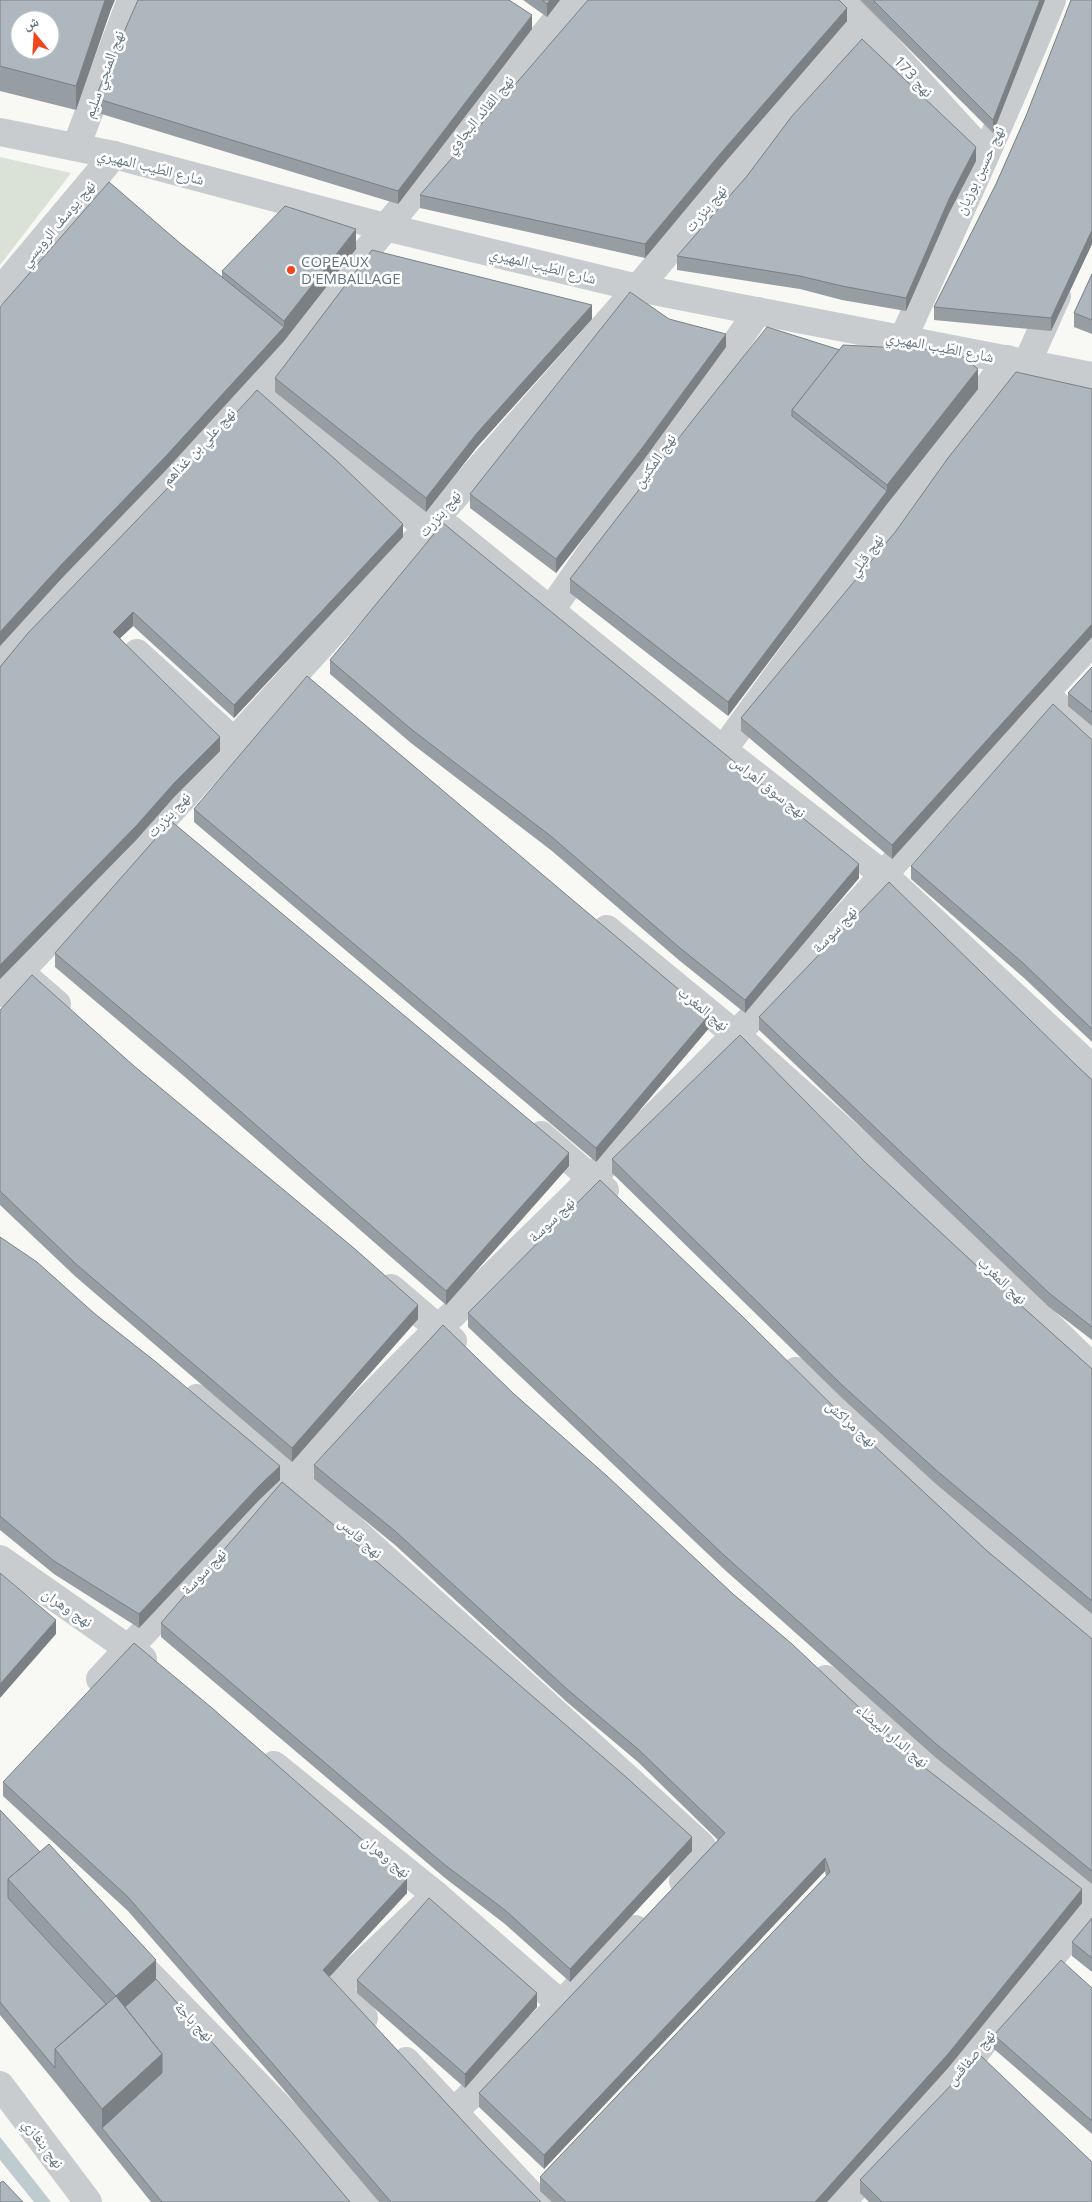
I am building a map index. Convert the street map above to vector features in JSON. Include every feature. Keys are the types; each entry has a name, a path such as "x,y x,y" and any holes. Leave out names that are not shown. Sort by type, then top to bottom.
{"street":[{"name":"نهج المنجي سليم","path":"76,148 130,0"},
{"name":"نهج القائد البجاوي","path":"385,227 539,21 573,0"},
{"name":"نهج 173","path":"841,0 861,19 985,154"},
{"name":"نهج حسين بوزيان","path":"903,339 1022,74 1052,0"},
{"name":"نهج بنزرت","path":"0,993 170,828 234,741 431,523 638,288 861,19"},
{"name":"شارع الطّيب المهيري","path":"0,132 114,155 385,227 638,288 1092,376"},
{"name":"نهج يوسف الرويسي","path":"0,291 114,155"},
{"name":"نهج علي بن غذاهم","path":"0,655 256,385 385,227"},
{"name":"نهج قبلي","path":"723,750 1018,361 1068,273"},
{"name":"نهج المكنين","path":"551,610 758,311"},
{"name":"نهج سوق أهراس","path":"256,385 431,523 551,610 723,750 884,875 1092,1068"},
{"name":"نهج سوسة","path":"82,1699 294,1476 439,1328 593,1178 736,1034 884,875 1092,642"},
{"path":"137,653 234,741"},
{"path":"294,674 317,692"},
{"path":"1044,694 1092,737"},
{"name":"نهج المغرب","path":"591,916 736,1034 922,1201 1092,1367"},
{"path":"20,972 73,1018"},
{"path":"524,1121 593,1178 622,1206"},
{"path":"370,1270 468,1355"},
{"name":"نهج مراكش","path":"780,1356 860,1431 1092,1630"},
{"name":"نهج قابس","path":"178,1382 294,1476 701,1845 706,1854 704,1859 561,2004"},
{"name":"نهج وهران","path":"0,1559 129,1648 160,1672"},
{"name":"نهج الدار البيضاء","path":"808,1662 1092,1900"},
{"name":"نهج وهران","path":"252,1747 436,1895 561,2004"},
{"path":"436,1895 343,1982 340,1990 345,1998 455,2111 534,2198 550,2172"},
{"name":"نهج صفاقس","path":"844,2201 971,2058 1092,1907"},
{"name":"نهج باجة","path":"130,1955 288,2116 364,2202"},
{"path":"1049,1960 1070,1979"},
{"path":"455,2111 561,2004"},
{"path":"971,2058 992,2078"},
{"name":"نهج بنغازي","path":"0,2085 88,2202"}],"shaded area":[{"path":"0,157 71,173 0,265"},
{"path":"0,2137 51,2202 34,2202 0,2160"}],"building":[{"path":"0,0 105,0 76,86 0,66"},
{"path":"138,0 509,0 532,15 398,191 95,98"},
{"path":"542,0 550,0 547,4"},
{"path":"588,0 839,0 847,8 720,154 645,244 420,195"},
{"path":"873,0 1040,0 993,120"},
{"path":"1071,0 1092,0 1092,230 1051,318 934,307 996,184 1026,116"},
{"path":"862,39 976,147 949,199 906,298 800,276 677,256 747,176 792,116"},
{"path":"109,182 181,244 284,327 0,632 0,307"},
{"name":"COPEAUX D'EMBALLAGE","path":"285,206 356,229 284,321 222,271"},
{"path":"372,250 592,305 477,433 426,498 275,378"},
{"path":"1092,274 1092,320 1074,313"},
{"path":"630,292 669,319 726,334 642,448 556,559 470,494"},
{"path":"767,327 840,350 792,410 792,416 887,491 728,702 570,579"},
{"path":"843,345 955,351 978,369 887,485 792,410"},
{"path":"1016,372 1092,389 1092,624 892,845 741,718 896,531 948,458"},
{"path":"257,390 336,460 403,524 234,705 133,612 113,632 220,737 0,965 0,667 28,633 162,494"},
{"path":"443,523 859,864 745,1000 680,948 552,837 411,729 330,660"},
{"path":"1092,667 1092,712 1068,693"},
{"path":"307,676 709,1015 596,1148 194,809"},
{"path":"1053,704 1092,740 1092,1029 1023,963 911,866"},
{"path":"171,821 569,1153 446,1291 185,1063 55,953"},
{"path":"889,882 1092,1080 1092,1327 1049,1293 759,1017"},
{"path":"32,975 134,1066 355,1249 418,1305 292,1448 76,1264 0,1191 0,1010"},
{"path":"740,1035 865,1162 979,1268 1092,1369 1092,1601 936,1470 842,1385 612,1159"},
{"path":"600,1180 854,1427 986,1550 1092,1639 1092,1871 935,1743 726,1557 468,1313"},
{"path":"0,1237 37,1262 95,1314 156,1362 280,1466 139,1614 54,1561 0,1516"},
{"path":"443,1325 514,1394 607,1476 733,1594 792,1644 916,1761 1082,1889 948,2054 815,2202 566,2202 540,2177 830,1872 825,1858 544,2155 479,2093 725,1833 638,1749 568,1690 395,1531 314,1465"},
{"path":"282,1482 626,1777 692,1837 570,1969 505,1910 445,1865 161,1623"},
{"path":"0,1573 56,1620 0,1684"},
{"path":"134,1643 212,1708 407,1879 323,1970 486,2146 541,2202 391,2202 128,1897 3,1782"},
{"path":"0,1810 40,1852 8,1879 8,1898 106,2004 55,2049 55,2068 0,2002"},
{"path":"49,1844 156,1960 116,1996 8,1879"},
{"path":"429,1898 537,1993 465,2074 357,1980"},
{"path":"1092,1918 1092,1958 1072,1942"},
{"path":"1061,1960 1092,1988 1092,2121 994,2035"},
{"path":"156,1979 294,2135 350,2202 162,2202 102,2128 162,2073 162,2054 125,2007"},
{"path":"116,1996 162,2054 102,2109 55,2049"},
{"path":"980,2055 1092,2162 1092,2202 882,2202 860,2180"},
{"path":"3,2181 23,2202 0,2202 0,2183"}],"place":[{"name":"COPEAUX D'EMBALLAGE","path":"291,270"}]}
